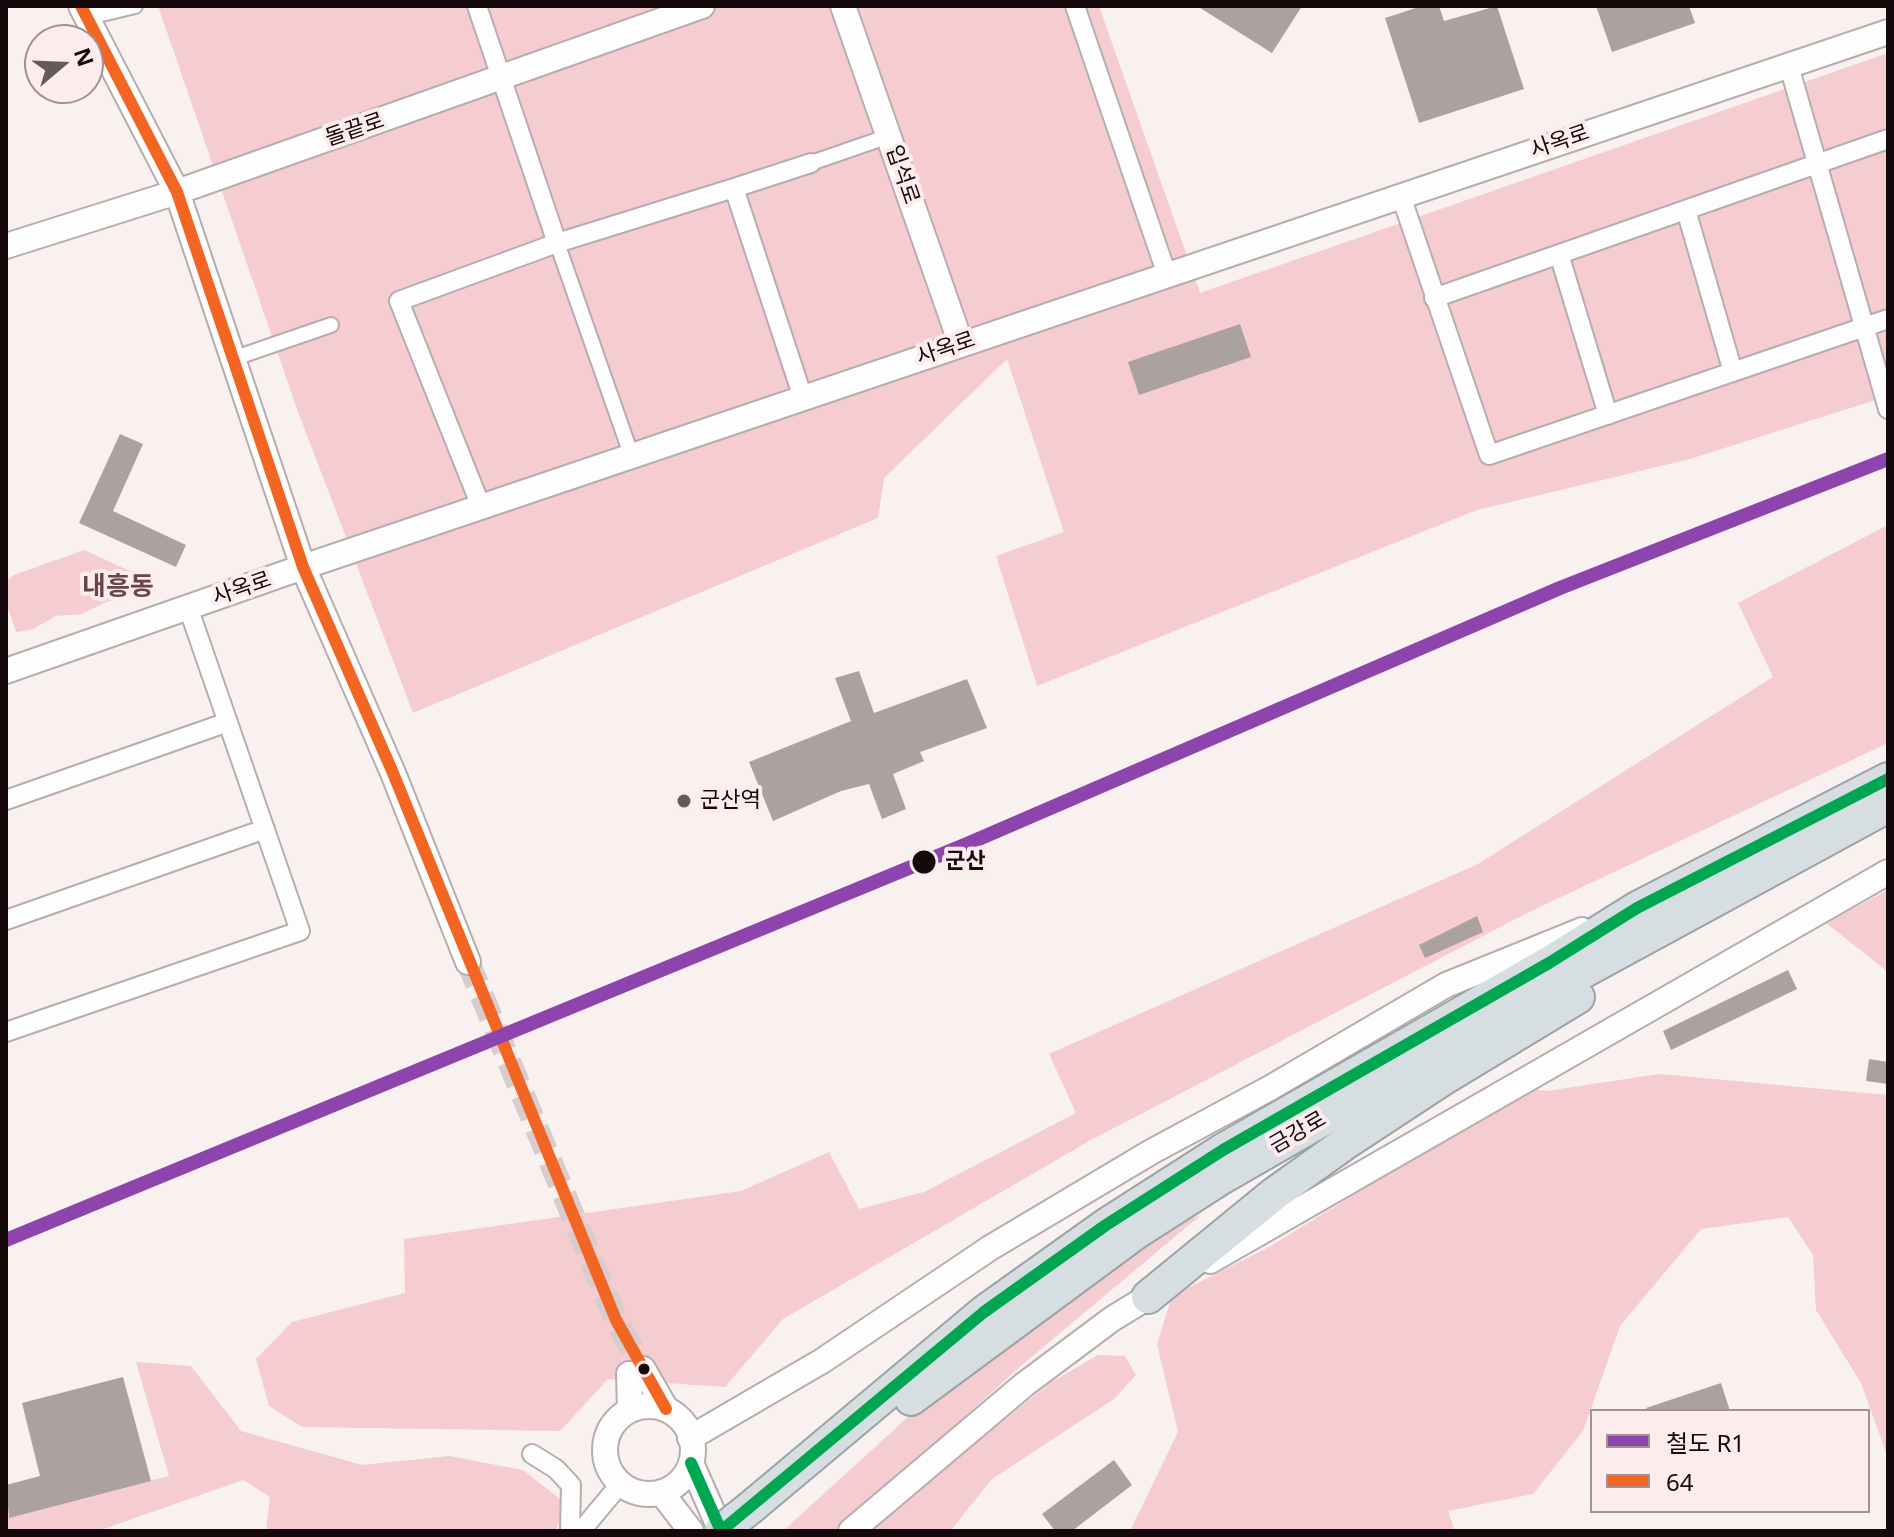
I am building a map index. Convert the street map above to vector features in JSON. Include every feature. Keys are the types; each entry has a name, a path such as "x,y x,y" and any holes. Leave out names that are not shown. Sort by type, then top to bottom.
{"highway":[{"name":"금강로","path":"756,1521 984,1312 1106,1225 1223,1150 1549,963 1637,908 1888,779"},
{"name":"금강로","path":"721,1531 756,1521 934,1381 1137,1232 1218,1180 1536,997 1888,806"},
{"path":"1148,1297 1274,1194 1446,1077 1888,813"}],"street":[{"path":"135,6 83,12 177,192 303,567 393,773 468,962"},
{"path":"477,6 632,457"},
{"name":"돌끝로","path":"6,246 177,192 702,6"},
{"name":"입석로","path":"843,6 961,344"},
{"path":"1075,6 1167,275"},
{"name":"사옥로","path":"6,671 303,567 1888,32"},
{"path":"1789,66 1888,409"},
{"path":"482,509 399,301 557,243 889,136"},
{"path":"1434,298 1888,139"},
{"path":"734,188 803,398"},
{"path":"1401,196 1489,455 1888,319"},
{"path":"1686,210 1733,372"},
{"path":"1559,254 1608,415"},
{"path":"232,359 331,325"},
{"path":"6,1032 300,931 188,607"},
{"path":"6,800 228,722"},
{"path":"6,920 265,829"},
{"path":"851,1531 1025,1384 1148,1297 1888,872"},
{"path":"690,1438 822,1361 990,1248 1446,985 1637,908"},
{"path":"630,1410 636,1371 666,1409 683,1422 690,1438 691,1463 721,1531"},
{"path":"666,1409 644,1406 630,1410 610,1430 605,1444 606,1459 621,1483 632,1492 661,1492 674,1486 691,1463"},
{"path":"532,1454 556,1469 571,1485 570,1531"},
{"path":"581,1531 621,1483"},
{"path":"661,1492 691,1531"}],"shaded area":[{"path":"158,6 1099,6 1200,293 1888,53 1888,396 1690,459 1477,510 1037,686 996,556 1064,532 1007,359 884,478 878,518 413,713 297,409"},
{"path":"1888,525 1888,743 1527,913 1089,1141 783,1319 725,1387 608,1379 560,1431 302,1427 269,1406 256,1359 292,1322 405,1293 404,1239 741,1191 829,1152 859,1209 924,1192 1076,1113 1049,1054 1478,864 1773,677 1738,603"},
{"path":"84,550 132,572 141,583 139,594 106,602 82,614 56,616 31,630 16,632 6,602 6,582 14,575"},
{"path":"1888,890 1888,972 1826,923"},
{"path":"1659,1074 1888,1095 1888,1458 1861,1383 1816,1310 1813,1255 1788,1217 1701,1229 1620,1326 1583,1431 1533,1494 1448,1511 1455,1531 1130,1531 1178,1432 1157,1344 1172,1296 1271,1246 1525,1088 1547,1091"},
{"path":"1201,1215 1023,1364 838,1531 783,1531 908,1417 1161,1230"},
{"path":"1098,1355 1125,1356 1136,1375 1114,1399 992,1479 950,1531 867,1531 1050,1383"},
{"path":"136,1362 191,1366 241,1431 362,1465 449,1456 523,1470 569,1506 555,1531 266,1531 270,1497 243,1480 98,1531 6,1531 6,1517 169,1476"}],"building":[{"path":"1197,6 1302,6 1272,53"},
{"path":"1422,6 1439,6 1444,21 1497,6 1524,89 1419,123 1385,18"},
{"path":"1596,6 1689,6 1695,23 1612,52"},
{"path":"1240,324 1251,357 1139,395 1128,362"},
{"path":"120,434 143,444 113,511 186,545 176,567 79,523"},
{"path":"859,671 874,713 967,679 987,728 920,752 924,761 893,774 906,809 882,819 869,784 841,791 773,821 749,762 851,721 835,678"},
{"path":"1477,916 1483,932 1425,958 1419,945"},
{"path":"1788,970 1797,989 1671,1050 1663,1031"},
{"path":"1869,1059 1888,1062 1888,1084 1866,1081"},
{"path":"123,1377 151,1481 9,1518 6,1485 40,1476 22,1403"},
{"path":"1721,1383 1729,1409 1646,1409"},
{"path":"1114,1460 1132,1485 1072,1531 1055,1531 1042,1514"}],"tunnel":[{"path":"468,962 616,1320 643,1369"}],"rail line":[{"name":"R1","path":"6,1240 967,844 1560,588 1888,459"}],"transit line":[{"name":"64","path":"81,6 177,192 303,567 393,773 616,1320 666,1409"},
{"path":"691,1463 721,1531 984,1312 1106,1225 1223,1150 1549,963 1637,908 1888,779"}],"place":[{"name":"군산역","path":"684,801"},
{"name":"군산","path":"924,862"}],"district":[{"name":"내흥동","path":"118,588"}]}
